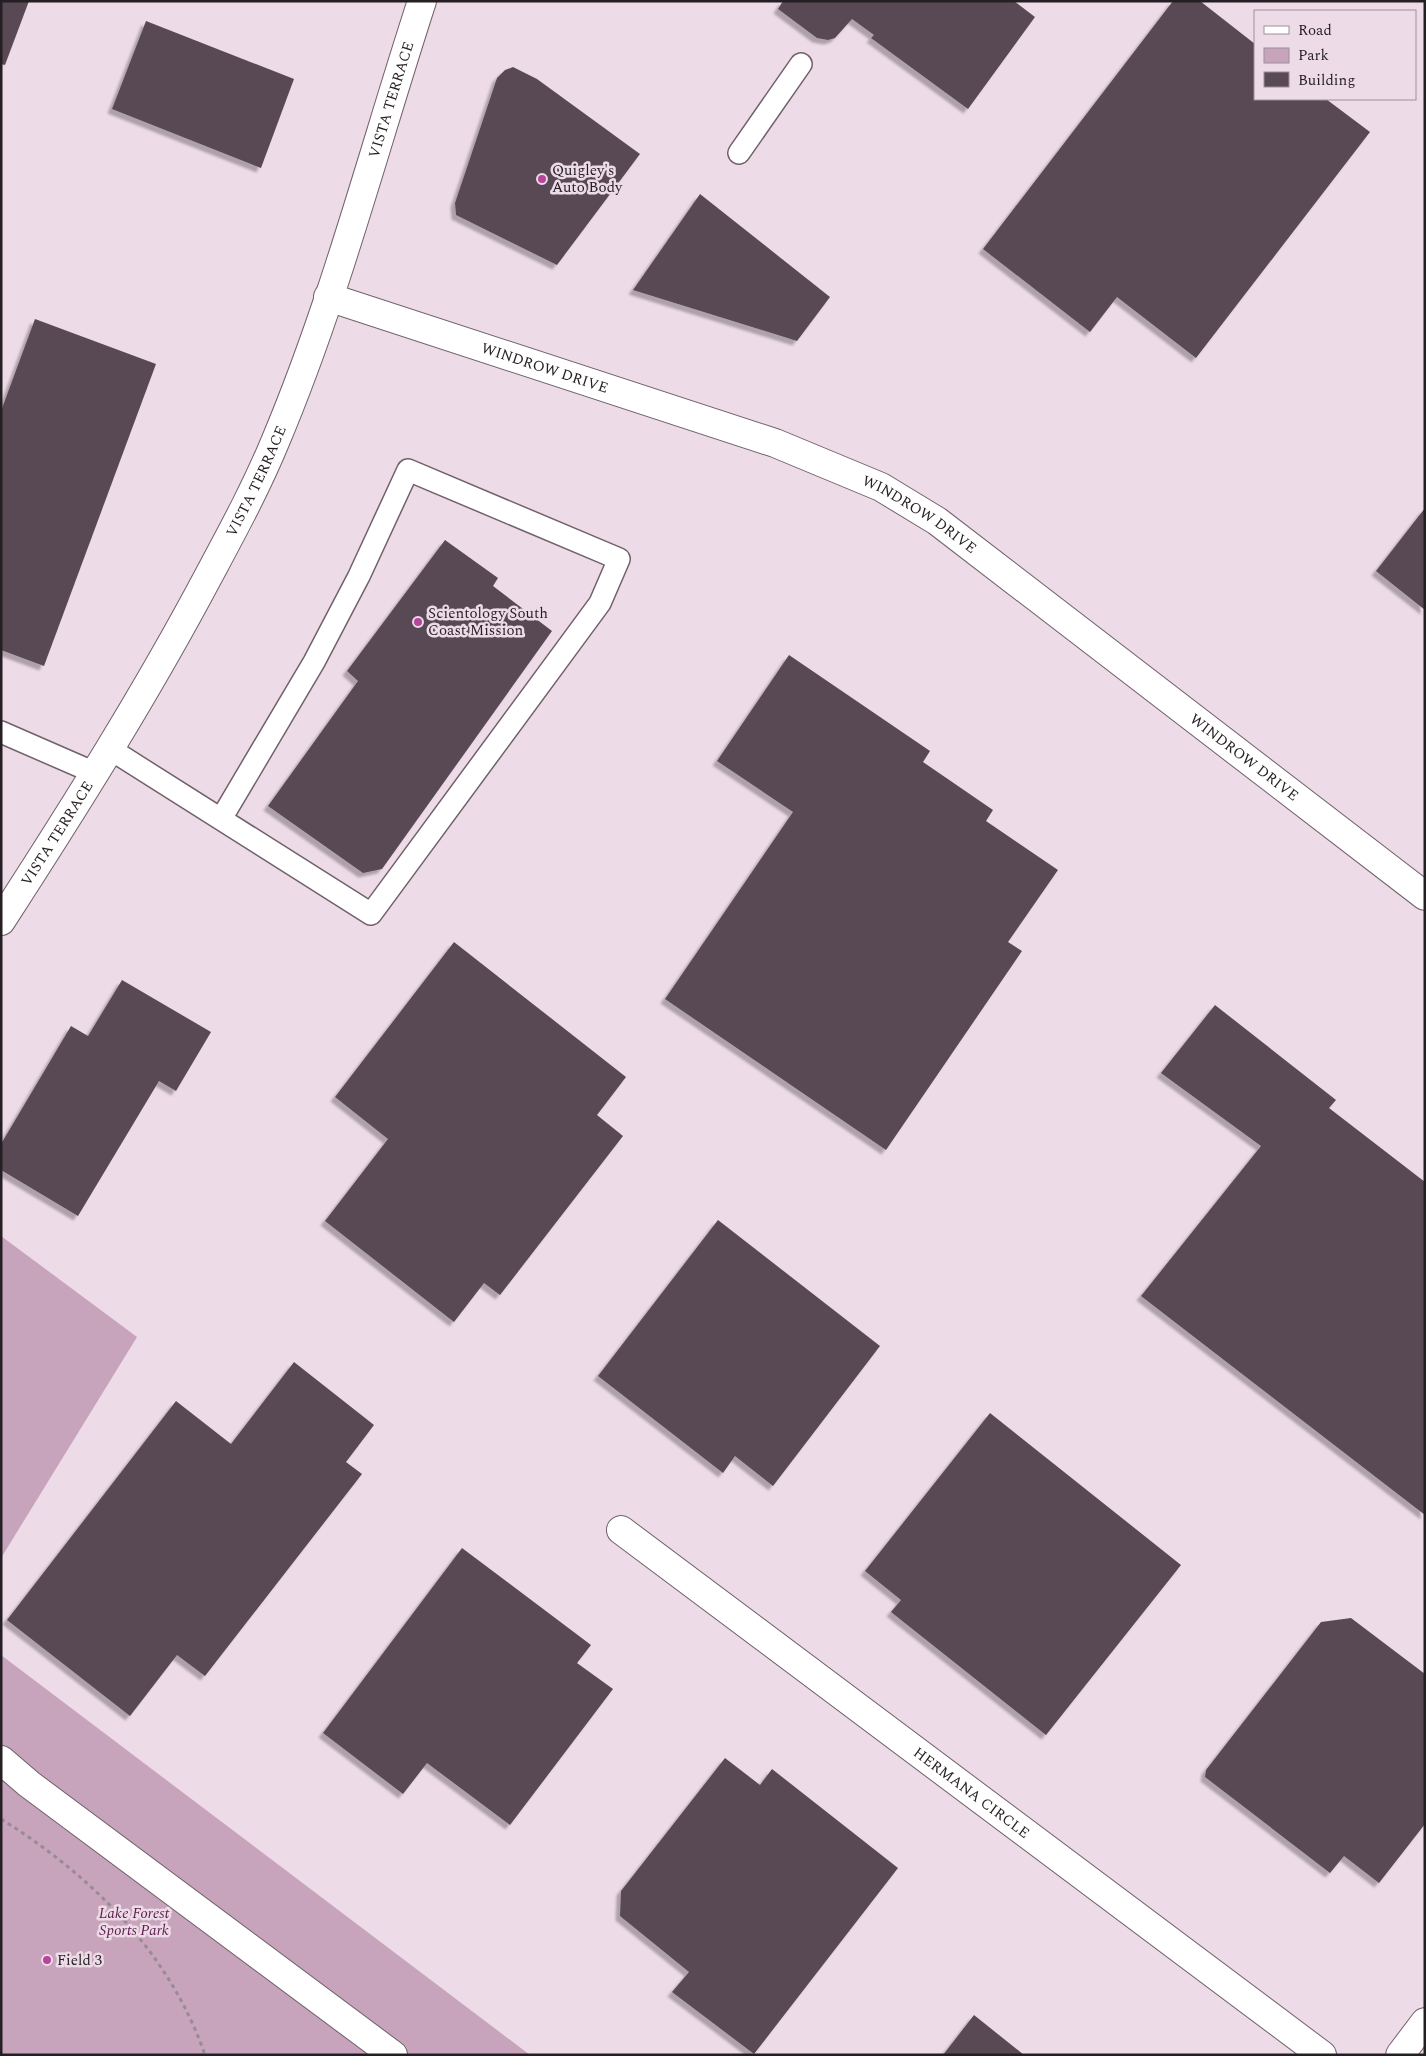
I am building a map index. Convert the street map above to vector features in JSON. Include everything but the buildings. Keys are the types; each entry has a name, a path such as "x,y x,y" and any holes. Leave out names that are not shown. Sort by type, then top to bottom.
{"street":[{"name":"VISTA TERRACE","path":"1,921 96,773 174,642 235,525 275,442 328,297 422,1"},
{"name":"WINDROW DRIVE","path":"328,297 775,443 881,487 937,521 1425,896"},
{"name":"HERMANA CIRCLE","path":"621,1530 1322,2055"},
{"path":"1,1760 29,1784 394,2055"},
{"path":"1400,2055 1425,2022"}],"lane":[{"path":"739,153 800,64"},
{"path":"110,749 220,819 371,914 600,603 619,559 408,470 314,662 220,819"},
{"path":"1,732 96,773"}],"path":[{"path":"1,1819 76,1872 126,1921 170,1982 205,2055"}],"green space":[{"path":"1,1236 137,1337 1,1558"},
{"name":"Lake Forest Sports Park","path":"1,1655 530,2055 1,2055"}],"place":[{"name":"Quigley's Auto Body","path":"542,179"},
{"name":"Scientology South Coast Mission","path":"418,622"},
{"name":"Field 3","path":"47,1960"}]}
